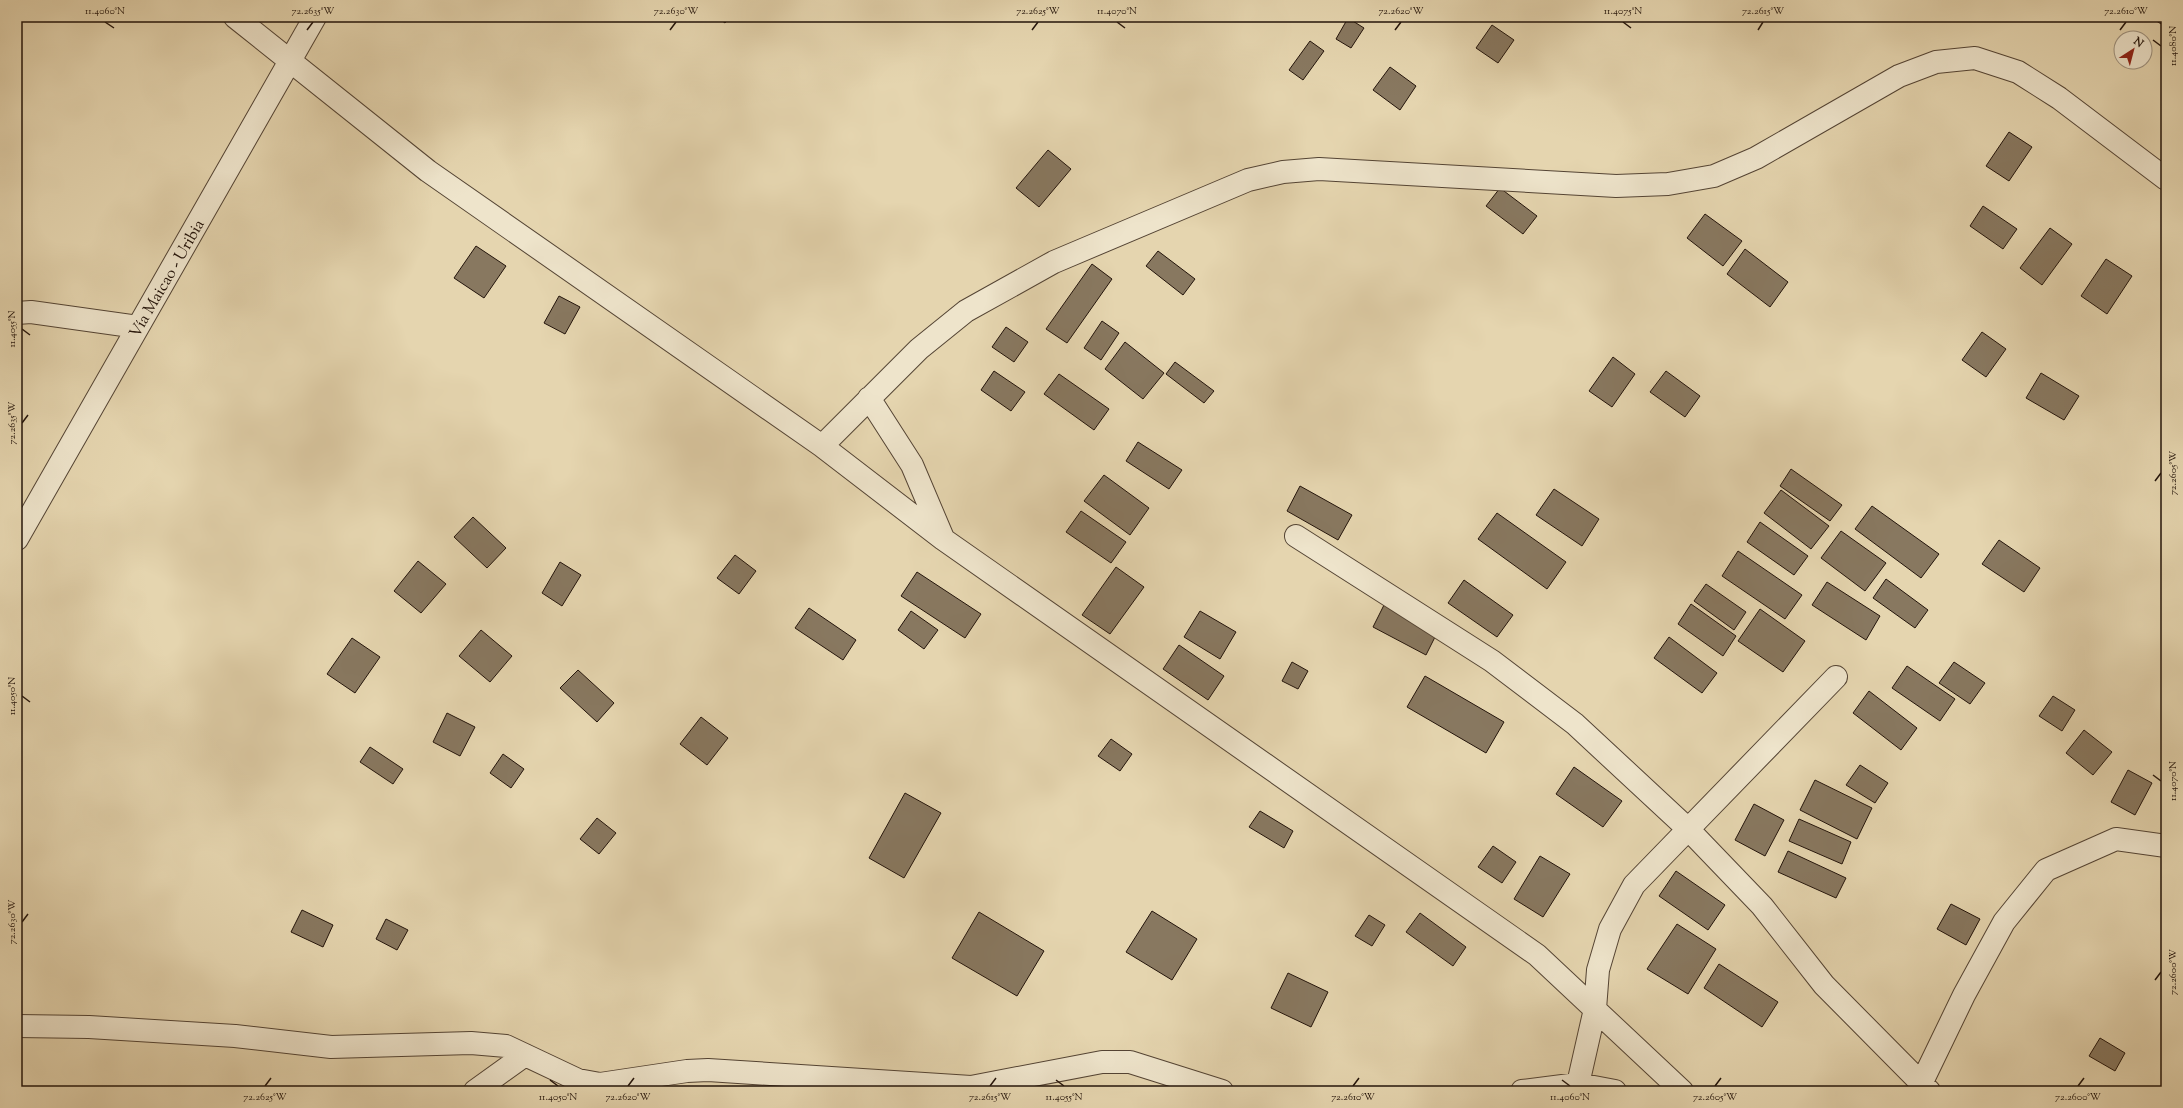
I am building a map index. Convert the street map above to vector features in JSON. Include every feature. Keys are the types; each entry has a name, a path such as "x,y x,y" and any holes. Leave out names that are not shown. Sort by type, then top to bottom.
{"street":[{"path":"235,17 428,171 822,446 943,539 1537,955 1682,1091"},
{"name":"Vía Maicao - Uribia","path":"17,539 315,17"},
{"path":"822,446 919,349 966,311 1054,262 1248,180 1284,172 1319,169 1616,186 1668,184 1714,176 1756,158 1899,76 1936,62 1975,58 2018,72 2060,98 2166,179"},
{"path":"17,313 31,312 138,327"},
{"path":"869,398 912,465 943,539"},
{"path":"1296,536 1492,661 1575,724 1688,829 1762,906 1824,985 1925,1087 1964,995 2004,922 2046,870 2116,840 2166,846"},
{"path":"1579,1088 1595,1009 1598,970 1610,928 1634,885 1836,678"},
{"path":"17,1026 89,1027 235,1036 332,1047 471,1043 506,1046 578,1080 600,1084 687,1071 708,1070 971,1088 1102,1062 1130,1062 1170,1084 1222,1091"},
{"path":"475,1091 525,1055"},
{"path":"1522,1091 1579,1088 1615,1091"}],"building":[{"path":"717,17 730,17 725,23"},
{"path":"2150,17 2166,17 2166,27"},
{"path":"1348,18 1364,28 1351,48 1336,39"},
{"path":"1492,25 1514,40 1498,63 1476,48"},
{"path":"1310,41 1324,51 1303,80 1289,70"},
{"path":"1390,67 1416,86 1400,110 1373,90"},
{"path":"2009,132 2032,147 2009,181 1986,166"},
{"path":"1048,150 1071,169 1039,207 1016,188"},
{"path":"1500,188 1537,216 1523,234 1486,206"},
{"path":"1983,206 2017,229 2003,249 1970,226"},
{"path":"1705,214 1742,241 1723,266 1687,238"},
{"path":"2050,228 2072,244 2042,285 2020,268"},
{"path":"476,246 506,266 484,298 454,278"},
{"path":"1745,249 1788,282 1770,307 1727,274"},
{"path":"1158,251 1195,279 1183,295 1146,266"},
{"path":"2106,259 2132,276 2107,314 2081,296"},
{"path":"1092,264 1112,279 1067,343 1046,329"},
{"path":"559,296 580,307 565,334 544,323"},
{"path":"1102,321 1119,333 1101,360 1084,348"},
{"path":"1006,327 1028,342 1014,362 992,347"},
{"path":"1982,332 2006,349 1986,377 1962,360"},
{"path":"1125,342 1164,373 1143,399 1105,369"},
{"path":"1613,357 1635,374 1612,407 1589,391"},
{"path":"1175,362 1214,391 1204,403 1166,374"},
{"path":"994,371 1025,392 1011,411 981,390"},
{"path":"1666,371 1700,396 1685,417 1650,392"},
{"path":"2041,373 2079,396 2064,420 2026,398"},
{"path":"1059,374 1109,409 1094,430 1044,394"},
{"path":"1138,442 1182,470 1169,489 1126,461"},
{"path":"1791,469 1842,505 1830,521 1780,486"},
{"path":"1104,475 1149,508 1130,535 1084,501"},
{"path":"1300,486 1352,515 1338,540 1287,511"},
{"path":"1554,489 1599,519 1582,546 1536,515"},
{"path":"1781,490 1829,526 1811,549 1764,513"},
{"path":"1872,506 1939,554 1921,578 1855,529"},
{"path":"1081,511 1126,542 1111,563 1066,532"},
{"path":"1497,513 1566,562 1547,589 1478,539"},
{"path":"473,517 506,548 487,568 454,537"},
{"path":"1760,522 1808,556 1794,575 1747,542"},
{"path":"1841,531 1886,563 1865,591 1821,558"},
{"path":"1999,540 2040,568 2024,592 1982,564"},
{"path":"1738,551 1802,595 1785,619 1722,576"},
{"path":"735,555 756,571 739,594 717,578"},
{"path":"418,561 446,584 421,613 394,591"},
{"path":"560,562 581,575 562,606 542,593"},
{"path":"1116,567 1144,587 1110,634 1082,615"},
{"path":"917,572 981,614 965,638 901,596"},
{"path":"1886,579 1928,610 1915,628 1873,598"},
{"path":"1464,580 1513,615 1497,637 1448,603"},
{"path":"1827,582 1880,616 1866,640 1812,605"},
{"path":"1706,584 1746,612 1734,630 1694,601"},
{"path":"1691,604 1736,636 1723,656 1678,624"},
{"path":"1384,605 1437,633 1426,655 1373,627"},
{"path":"809,608 856,640 843,660 795,628"},
{"path":"1760,609 1805,641 1783,672 1738,641"},
{"path":"911,611 938,630 924,649 898,630"},
{"path":"1200,611 1236,632 1220,659 1184,637"},
{"path":"481,630 512,656 490,682 459,656"},
{"path":"1669,637 1717,673 1702,693 1654,658"},
{"path":"352,638 380,657 355,693 327,674"},
{"path":"1179,645 1224,676 1208,700 1163,669"},
{"path":"1292,662 1308,671 1298,689 1282,681"},
{"path":"1954,662 1985,683 1970,704 1939,683"},
{"path":"1907,666 1955,699 1940,721 1892,688"},
{"path":"578,670 614,703 597,722 560,688"},
{"path":"1425,676 1504,722 1486,753 1407,707"},
{"path":"1869,691 1917,728 1901,750 1853,713"},
{"path":"2053,696 2075,710 2062,731 2039,716"},
{"path":"447,713 475,727 460,756 433,742"},
{"path":"701,717 728,738 707,765 680,744"},
{"path":"2084,730 2112,752 2093,775 2066,753"},
{"path":"1111,739 1132,754 1120,771 1098,756"},
{"path":"370,747 403,769 393,784 360,762"},
{"path":"503,754 524,769 511,788 490,773"},
{"path":"1860,765 1888,783 1875,803 1846,785"},
{"path":"1574,767 1622,801 1603,827 1556,794"},
{"path":"2128,770 2152,783 2135,815 2111,802"},
{"path":"1815,780 1872,808 1857,839 1800,810"},
{"path":"905,793 941,813 904,878 869,858"},
{"path":"1754,804 1784,820 1765,856 1735,840"},
{"path":"1260,811 1293,831 1284,848 1249,827"},
{"path":"597,818 616,833 599,854 580,839"},
{"path":"1799,819 1851,842 1842,864 1789,841"},
{"path":"1493,846 1516,862 1502,883 1478,867"},
{"path":"1788,851 1846,878 1836,898 1778,872"},
{"path":"1540,856 1570,874 1543,917 1514,899"},
{"path":"1676,871 1725,905 1708,930 1659,896"},
{"path":"1951,904 1980,919 1966,945 1937,929"},
{"path":"302,910 333,925 323,947 291,932"},
{"path":"1152,911 1197,939 1172,980 1126,952"},
{"path":"979,912 1044,951 1017,996 952,958"},
{"path":"1420,913 1466,947 1453,966 1406,932"},
{"path":"1369,915 1385,925 1372,946 1355,936"},
{"path":"386,919 408,930 397,950 376,939"},
{"path":"1677,924 1716,949 1688,994 1647,969"},
{"path":"1719,964 1778,1002 1762,1027 1704,988"},
{"path":"1288,973 1328,992 1311,1027 1271,1008"},
{"path":"2100,1038 2125,1053 2115,1071 2089,1056"}]}
